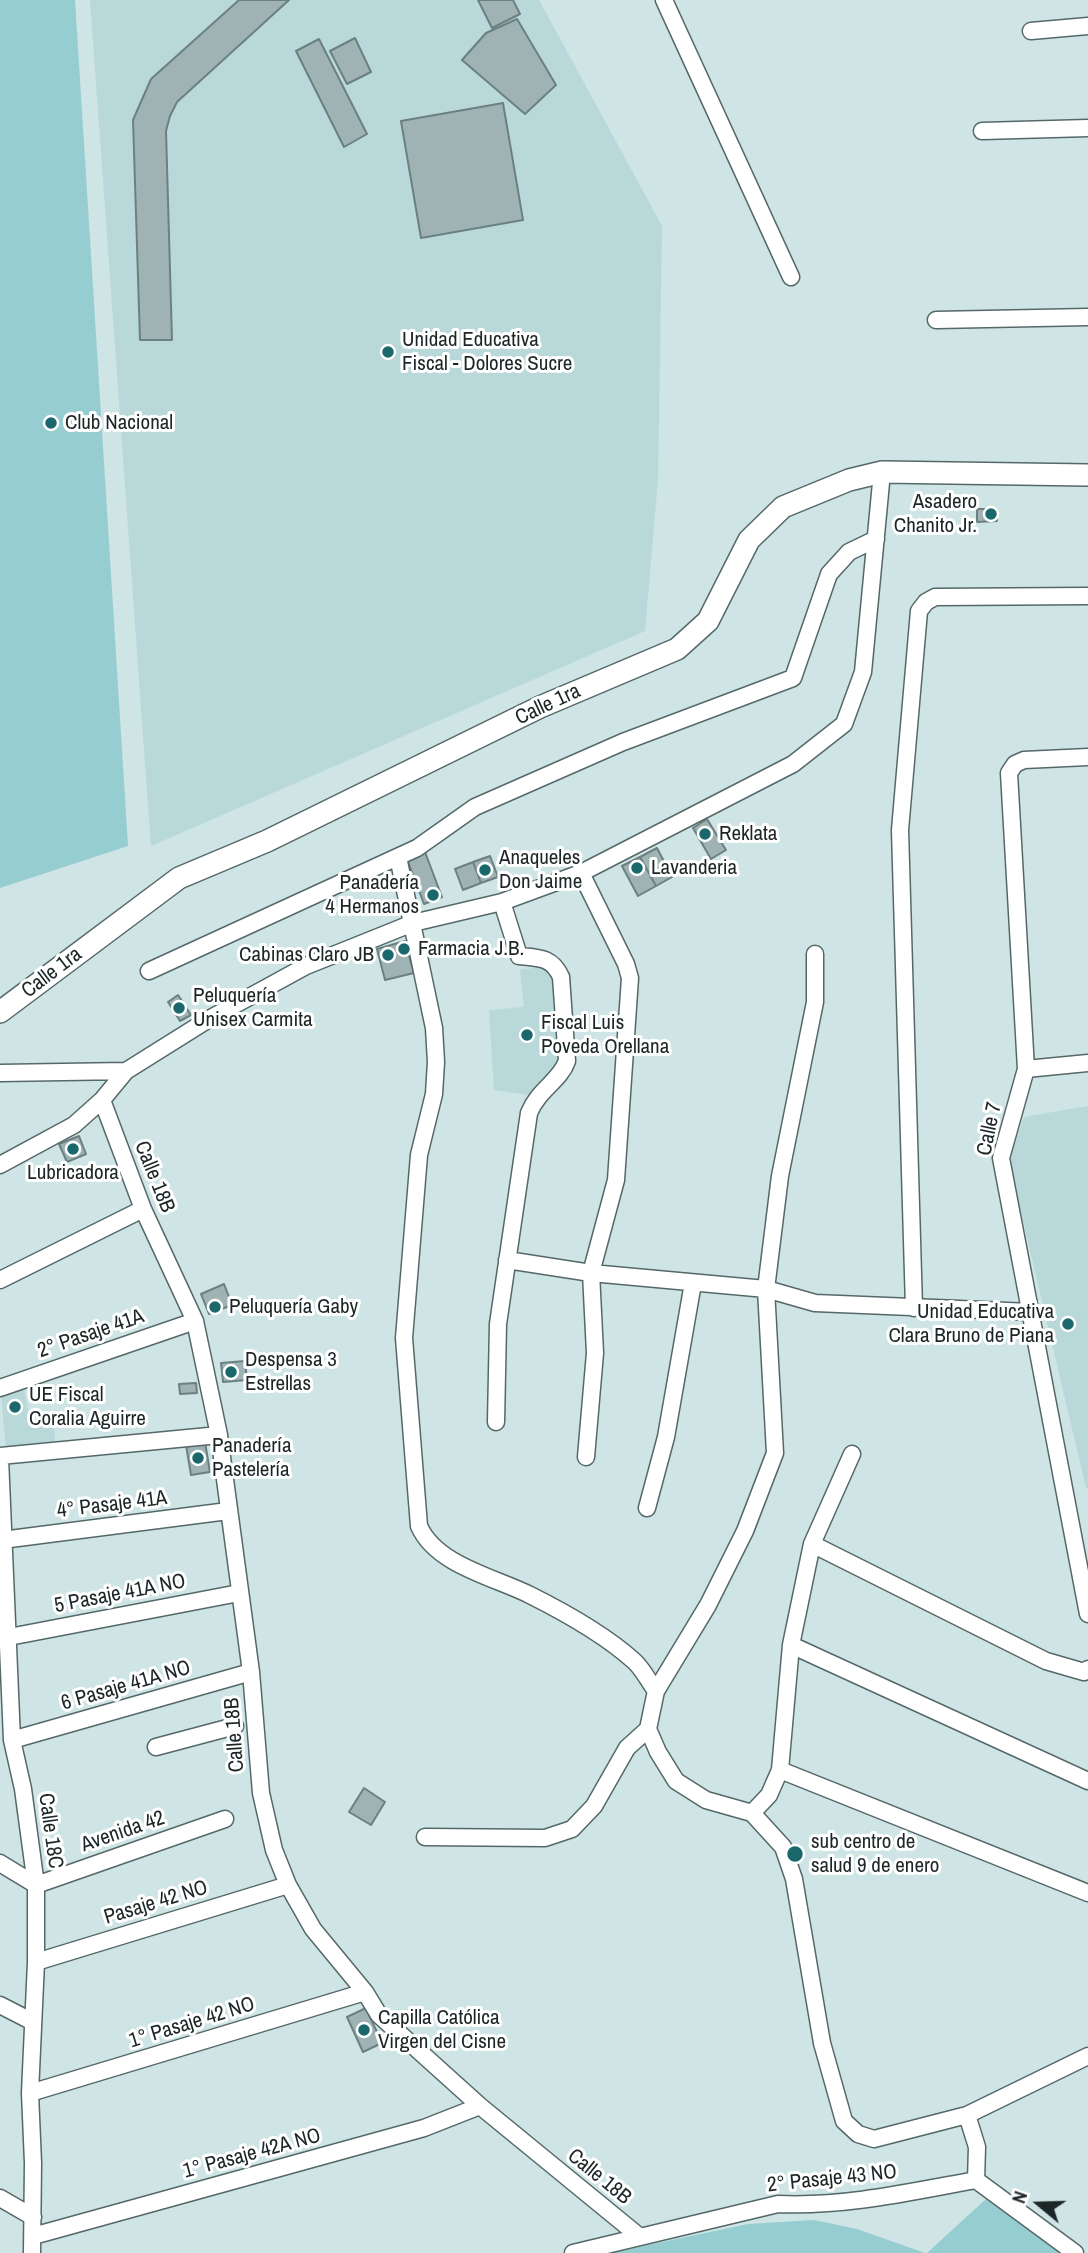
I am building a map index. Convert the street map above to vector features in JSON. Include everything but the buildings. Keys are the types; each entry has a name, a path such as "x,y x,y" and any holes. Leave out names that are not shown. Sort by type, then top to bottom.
{"street":[{"path":"664,0 791,277"},
{"path":"1031,31 1088,26"},
{"path":"982,131 1088,128"},
{"path":"936,320 1088,317"},
{"path":"0,1165 74,1125 102,1100 125,1071 209,1018 306,966 413,923 502,902 581,873 793,764 844,724 863,672 882,472"},
{"name":"Calle 1ra","path":"0,1012 179,878 267,841 540,707 677,649 708,621 749,540 783,507 849,480 882,472 1088,475"},
{"path":"149,971 417,848 475,807 623,742 793,678 828,574 849,552 876,539"},
{"path":"914,1308 900,830 919,611 926,602 935,597 1088,596"},
{"name":"Calle 7","path":"1088,757 1024,760 1015,764 1009,773 1026,1069 1001,1158 1088,1614"},
{"path":"398,857 434,1028 436,1062 434,1094 419,1156 404,1338 419,1526 426,1542 442,1555 530,1595 583,1624 636,1662 656,1691"},
{"path":"581,873 626,964 629,978 616,1180 591,1273 595,1353 586,1457"},
{"path":"496,1422 498,1324 529,1113 543,1088 563,1073 567,1061 561,977 555,965 546,958 519,956 502,902"},
{"path":"815,954 815,1002 780,1176 766,1289 775,1454 745,1531 708,1605 656,1691 648,1729 657,1752 676,1781 706,1800 752,1813 783,1847 794,1879 822,2043 844,2121 858,2134 874,2139 967,2115 1088,2056"},
{"path":"1026,1069 1088,1062"},
{"path":"0,1073 125,1071"},
{"name":"Calle 18B","path":"102,1100 144,1209 195,1321 219,1435 251,1672 261,1793 274,1850 288,1885 313,1929 365,1992 379,2015 480,2106 640,2237"},
{"path":"0,1280 144,1209"},
{"path":"507,1260 591,1273 766,1289 815,1303 1031,1312"},
{"path":"646,1508 666,1437 693,1283"},
{"name":"2° Pasaje 41A","path":"0,1388 195,1321"},
{"path":"0,1457 219,1435"},
{"path":"752,1813 769,1795 780,1770 791,1646 813,1544 852,1454"},
{"name":"Calle 18C","path":"0,1457 2,1540 9,1637 6,1736 23,1789 36,1885 36,1962 30,2093 32,2253"},
{"name":"4° Pasaje 41A","path":"2,1540 228,1511"},
{"path":"813,1544 1046,1661 1084,1672 1088,1669"},
{"name":"5 Pasaje 41A NO","path":"9,1637 239,1593"},
{"path":"791,1646 1088,1780"},
{"name":"6 Pasaje 41A NO","path":"6,1736 251,1672"},
{"path":"156,1747 236,1726"},
{"path":"425,1838 545,1838 572,1829 594,1807 627,1748 648,1729"},
{"path":"780,1770 1088,1893"},
{"name":"Avenida 42","path":"36,1885 225,1819"},
{"path":"0,1863 36,1885"},
{"name":"Pasaje 42 NO","path":"36,1962 288,1885"},
{"name":"1° Pasaje 42 NO","path":"30,2093 365,1992"},
{"path":"0,2005 33,2022"},
{"name":"1° Pasaje 42A NO","path":"33,2236 424,2128 480,2106"},
{"path":"967,2115 976,2147 976,2180 1075,2253"},
{"name":"2° Pasaje 43 NO","path":"573,2253 778,2204 806,2205 872,2199 976,2180"},
{"path":"0,2198 33,2217"}],"shaded area":[{"name":"Club Nacional","path":"0,0 75,0 128,846 0,888"},
{"name":"Unidad Educativa Fiscal - Dolores Sucre","path":"90,0 539,0 662,226 658,479 645,631 151,846"},
{"name":"Fiscal Luis Poveda Orellana","path":"554,965 566,1061 535,1096 494,1090 489,1010 524,1007 520,970"},
{"name":"Unidad Educativa Clara Bruno de Piana","path":"1088,1106 1086,1488 1009,1161 1024,1117"},
{"name":"UE Fiscal Coralia Aguirre","path":"24,1388 30,1420 54,1419 55,1445 6,1448 1,1395"},
{"path":"986,2199 1061,2253 927,2253"},
{"path":"814,2220 857,2229 925,2253 610,2253 748,2224"}],"place":[{"name":"Unidad Educativa Fiscal - Dolores Sucre","path":"388,352"},
{"name":"Club Nacional","path":"51,423"},
{"name":"Asadero Chanito Jr.","path":"991,514"},
{"name":"Reklata","path":"705,834"},
{"name":"Lavanderia","path":"637,868"},
{"name":"Anaqueles Don Jaime","path":"485,870"},
{"name":"Panadería 4 Hermanos","path":"433,895"},
{"name":"Farmacia J.B.","path":"404,949"},
{"name":"Cabinas Claro JB","path":"388,955"},
{"name":"Peluquería Unisex Carmita","path":"179,1008"},
{"name":"Fiscal Luis Poveda Orellana","path":"527,1035"},
{"name":"Lubricadora","path":"73,1149"},
{"name":"Peluquería Gaby","path":"215,1307"},
{"name":"Unidad Educativa Clara Bruno de Piana","path":"1068,1324"},
{"name":"Despensa 3 Estrellas","path":"231,1372"},
{"name":"UE Fiscal Coralia Aguirre","path":"15,1407"},
{"name":"Panadería Pastelería","path":"198,1458"},
{"name":"sub centro de salud 9 de enero","path":"795,1854"},
{"name":"Capilla Católica Virgen del Cisne","path":"364,2030"}]}
